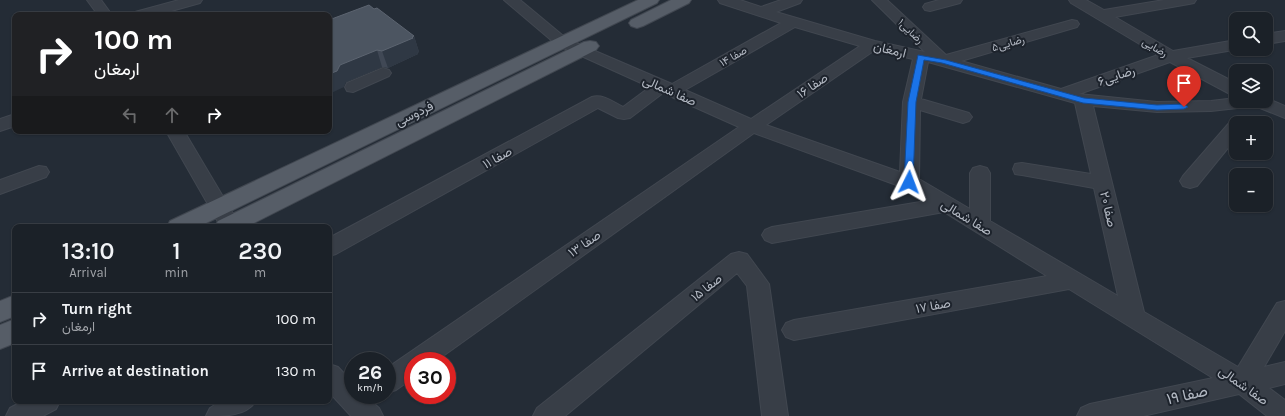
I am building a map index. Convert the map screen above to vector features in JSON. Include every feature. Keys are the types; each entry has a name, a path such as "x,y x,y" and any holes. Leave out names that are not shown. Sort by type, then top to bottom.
{"main road":[{"name":"فردوسی","path":"184,224 651,0"},
{"name":"فردوسی","path":"233,224 683,0"},
{"path":"0,312 12,306"},
{"path":"0,338 12,332"}],"street":[{"path":"94,0 103,12"},
{"path":"151,12 195,0"},
{"path":"514,3 534,0"},
{"name":"ارمغان","path":"725,0 872,45 943,61 1083,100 1157,107 1211,106 1229,104"},
{"path":"761,12 795,0"},
{"name":"رضایی۱","path":"872,0 884,5 943,61"},
{"path":"930,7 955,0"},
{"name":"رضایی","path":"1076,0 1171,56 1229,86"},
{"path":"1101,15 1189,0"},
{"name":"صفا شمالی","path":"514,3 562,42 752,126 909,182 1242,382 1285,414"},
{"name":"صفا ۱۴","path":"667,88 793,22"},
{"name":"رضایی۵","path":"943,61 1072,24"},
{"path":"1273,38 1285,36"},
{"name":"صفا ۱۶","path":"752,126 872,45"},
{"name":"رضایی۶","path":"1062,94 1171,56 1229,46"},
{"path":"909,182 912,102 921,57"},
{"path":"352,87 382,73"},
{"name":"صفا ۱۱","path":"332,246 598,101 624,114 667,88"},
{"path":"1273,99 1285,98"},
{"name":"صفا ۲۰","path":"1083,100 1134,317"},
{"path":"912,102 963,117"},
{"path":"1245,116 1251,108"},
{"path":"1273,108 1285,113"},
{"path":"0,125 12,121"},
{"name":"صفا ۱۳","path":"430,352 752,126"},
{"path":"177,134 220,207 228,224"},
{"path":"1190,181 1229,134"},
{"path":"1022,170 1103,183"},
{"path":"0,187 39,172"},
{"path":"980,173 980,225"},
{"path":"772,235 946,205"},
{"name":"صفا ۱۵","path":"546,416 739,260 758,284 775,416"},
{"name":"صفا ۱۷","path":"794,330 1072,280"},
{"path":"1242,382 1285,310"},
{"name":"صفا ۱۹","path":"1090,416 1285,373"},
{"path":"332,378 365,405"},
{"path":"19,416 41,404"},
{"path":"219,416 238,404"}],"building":[{"path":"369,5 374,9 377,8 414,36 412,37 413,38 382,51 377,50 340,65 337,71 332,73 332,19"}],"route":[{"path":"909,182 912,102 921,57 943,61 1083,100 1157,107 1184,107"}]}
